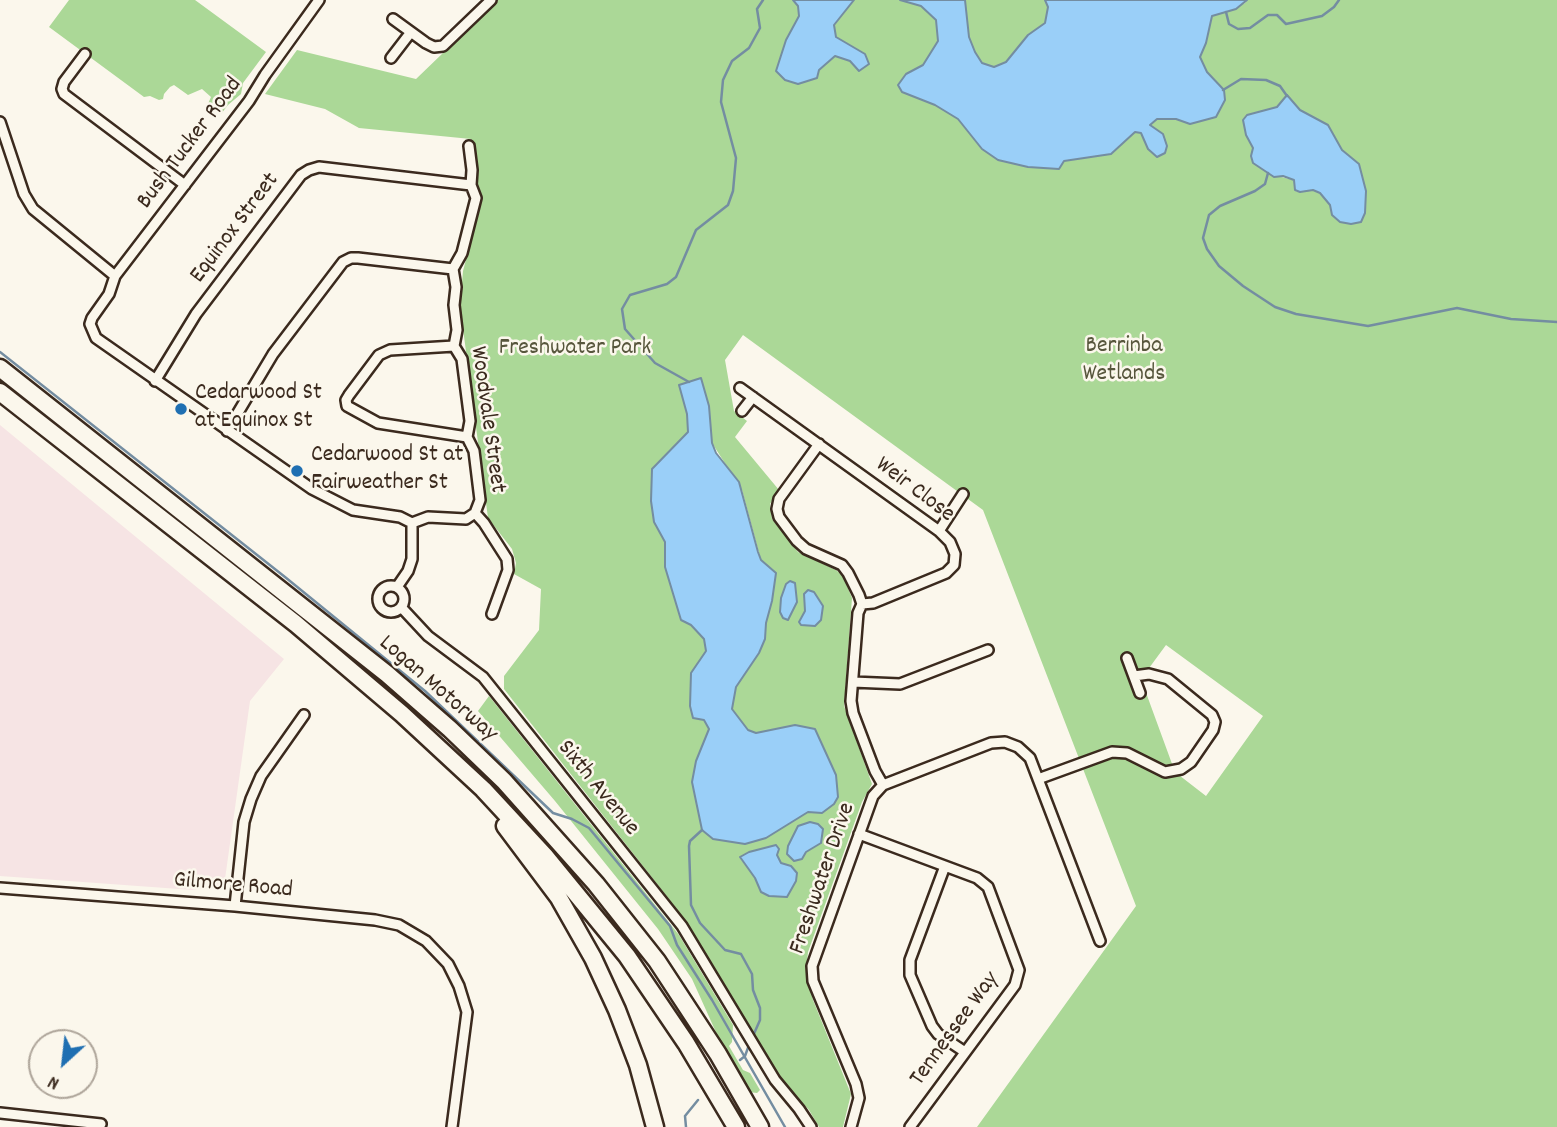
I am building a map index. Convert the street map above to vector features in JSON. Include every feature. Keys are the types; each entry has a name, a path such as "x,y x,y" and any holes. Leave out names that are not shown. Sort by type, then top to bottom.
{"highway":[{"name":"Logan Motorway","path":"0,368 387,674 504,781 582,867 657,961 718,1054 760,1127"},
{"name":"Logan Motorway","path":"0,392 296,624 402,714 484,789 570,884 627,956 662,1006 736,1127"},
{"path":"402,714 419,737 513,835 576,926 605,983 630,1042 655,1127"}],"street":[{"name":"Bush Tucker Road","path":"155,381 96,338 90,324 109,294 115,276 249,101 320,0"},
{"path":"393,19 426,43 434,47 443,46 491,0"},
{"path":"391,58 411,32"},
{"path":"85,54 64,82 64,94 185,186"},
{"path":"0,122 24,194 33,209 115,276"},
{"name":"Woodvale Street","path":"412,523 428,517 466,519 474,513 481,500 474,451 467,437 470,421 462,359 454,346 457,330 453,270 463,253 476,198 471,185 472,163 469,146"},
{"name":"Equinox Street","path":"155,381 196,314 301,175 309,170 319,167 471,185"},
{"path":"227,431 272,354 343,262 358,258 453,270"},
{"path":"454,346 390,350 379,355 346,400 347,406 378,423 467,437"},
{"path":"155,381 323,495 353,510 400,517 412,523 412,559 408,571 397,587"},
{"name":"Weir Close","path":"740,388 939,531 950,542 955,554 954,565 946,573 873,603 862,604"},
{"path":"742,411 753,397"},
{"path":"819,444 779,499 777,509 779,517 806,549 842,565 862,604 858,613 853,713 883,785"},
{"path":"939,531 963,494"},
{"path":"474,513 490,531 507,559 508,570 492,614"},
{"path":"389,586 397,587 404,597 401,607 388,612 379,603 381,590 389,586"},
{"name":"Sixth Avenue","path":"401,607 428,636 469,666 494,690 682,926 760,1057 811,1127"},
{"path":"853,681 900,684 988,650"},
{"path":"1127,658 1140,693"},
{"path":"1038,779 1119,751 1159,770 1174,772 1191,762 1213,730 1215,722 1212,715 1158,675 1134,676"},
{"path":"235,906 244,822 251,799 261,776 304,715"},
{"name":"Freshwater Drive","path":"850,1127 859,1098 856,1084 813,981 812,966 873,796 883,785 991,743 1005,742 1018,747 1030,758 1100,941"},
{"name":"Tennessee Way","path":"859,834 977,877 988,887 1019,971 1015,985 910,1127"},
{"path":"945,866 910,960 910,975 932,1026 938,1034 965,1052"},
{"name":"Gilmore Road","path":"0,888 235,906 399,925 426,941 448,964 459,986 467,1012 452,1127"},
{"path":"0,1113 101,1124"}],"shaded area":[{"path":"0,425 284,659 250,701 225,879 216,887 193,890 0,876"}],"green space":[{"path":"69,0 195,0 266,52 243,83 241,94 221,114 207,106 211,97 202,89 188,95 174,85 164,94 163,99 144,97 49,27"},
{"path":"498,0 793,0 798,6 799,16 786,40 819,70 835,56 868,65 864,54 836,37 834,25 854,0 900,0 921,6 936,20 938,42 923,65 906,74 902,92 935,105 958,119 982,149 998,160 1028,167 1059,169 1064,161 1111,154 1135,132 1141,133 1148,149 1150,125 1157,119 1176,119 1190,124 1224,90 1207,72 1200,57 1212,16 1226,12 1247,0 1557,0 1557,1127 977,1127 1136,906 983,510 743,335 725,360 734,411 747,421 735,437 779,490 770,504 772,519 798,552 843,576 852,598 844,706 872,784 862,802 808,952 806,971 813,1000 851,1094 843,1127 819,1127 809,1110 784,1084 679,912 504,689 504,676 539,630 541,589 514,574 516,563 512,549 488,518 460,306 463,271 482,198 477,185 477,158 471,139 359,128 325,109 265,94 297,50 416,79","holes":["1287,96 1300,110 1328,125 1342,150 1359,164 1332,215 1330,205 1321,193 1313,190 1295,191 1294,180 1268,174 1251,156 1253,148 1243,120 1248,115 1277,107","700,378 709,406 712,443 742,490 772,601 765,639 759,653 736,687 732,709 748,730 756,734 795,725 815,729 836,775 838,797 822,813 808,812 766,838 697,800 693,782 696,761 709,730 704,719 693,717 690,706 691,673 706,651 704,639 691,625 665,567 665,542 655,465 689,432 679,385","1166,645 1263,716 1206,796 1175,772 1141,679","777,855 781,863 791,866 761,892 755,878 740,858"]},
{"path":"965,0 1045,0 1048,7 1045,23 1028,35 1006,63 994,67 982,63 975,52 969,37"},
{"path":"489,696 679,935 733,1025 732,1042 729,1046 743,1070 750,1073 760,1090 757,1093 749,1092 724,1050 692,979 658,929 478,711"}],"water":[{"path":"793,0 854,0 834,25 836,37 865,54 869,64 859,71 850,61 835,56 819,70 817,78 798,84 785,80 776,71 786,40 799,16 798,6"},
{"path":"900,0 965,0 969,37 975,52 982,63 994,67 1006,62 1028,35 1045,23 1048,7 1045,0 1247,0 1236,9 1212,16 1200,57 1207,72 1224,90 1225,100 1216,117 1190,124 1176,119 1157,119 1150,125 1163,134 1167,146 1165,153 1157,157 1148,149 1141,133 1135,132 1111,154 1064,161 1059,169 1028,167 998,160 982,149 958,119 935,105 902,92 898,85 906,74 923,65 938,41 936,20 921,6"},
{"path":"1287,95 1300,110 1328,125 1342,150 1359,164 1366,191 1365,213 1361,222 1340,222 1332,215 1330,205 1320,193 1313,190 1295,190 1294,180 1283,176 1274,177 1253,163 1253,148 1246,135 1243,120 1247,115 1277,107"},
{"path":"701,378 709,406 712,443 716,453 739,482 761,560 776,573 765,639 759,653 736,687 732,709 748,730 756,733 795,725 815,729 836,775 838,797 834,804 822,813 808,812 766,838 745,844 713,839 702,830 692,782 696,761 709,729 704,720 693,718 690,706 691,673 706,651 704,639 691,625 681,620 665,567 665,542 654,522 651,501 652,469 688,432 687,414 679,385"},
{"path":"790,581 795,583 797,602 788,620 783,618 780,612 781,598 786,584"},
{"path":"808,590 814,592 823,606 821,620 815,626 801,625 799,622 805,611 804,594"},
{"path":"810,822 823,829 821,843 806,852 802,859 794,861 787,854 788,846 798,826"},
{"path":"776,845 781,863 791,866 797,873 796,881 787,897 769,896 761,892 740,857"}],"waterway":[{"path":"689,382 655,363 625,329 622,309 630,295 667,284 676,277 696,230 728,205 733,191 736,158 721,102 723,80 732,61 749,48 760,28 757,9 763,0"},
{"path":"1226,12 1229,24 1238,29 1250,28 1268,15 1277,15 1286,24 1322,16 1339,0"},
{"path":"1223,90 1241,79 1266,80 1280,86 1287,96"},
{"path":"1268,173 1265,184 1220,206 1209,215 1203,238 1219,266 1275,307 1296,314 1368,326 1457,308 1511,319 1557,322"},
{"path":"0,352 425,691 553,813 589,828 670,926 677,945 785,1127"},
{"path":"702,830 690,841 689,846 691,905 700,923 725,950 741,954 752,974 753,990 760,1008 760,1020 753,1036"},
{"path":"740,1060 745,1056 749,1045"},
{"path":"686,1127 685,1116 698,1100"}],"place":[{"name":"Cedarwood St at Equinox St","path":"181,409"},
{"name":"Cedarwood St at Fairweather St","path":"297,471"}],"park label":[{"name":"Freshwater Park","path":"575,350"},
{"name":"Berrinba Wetlands","path":"1124,362"}]}
